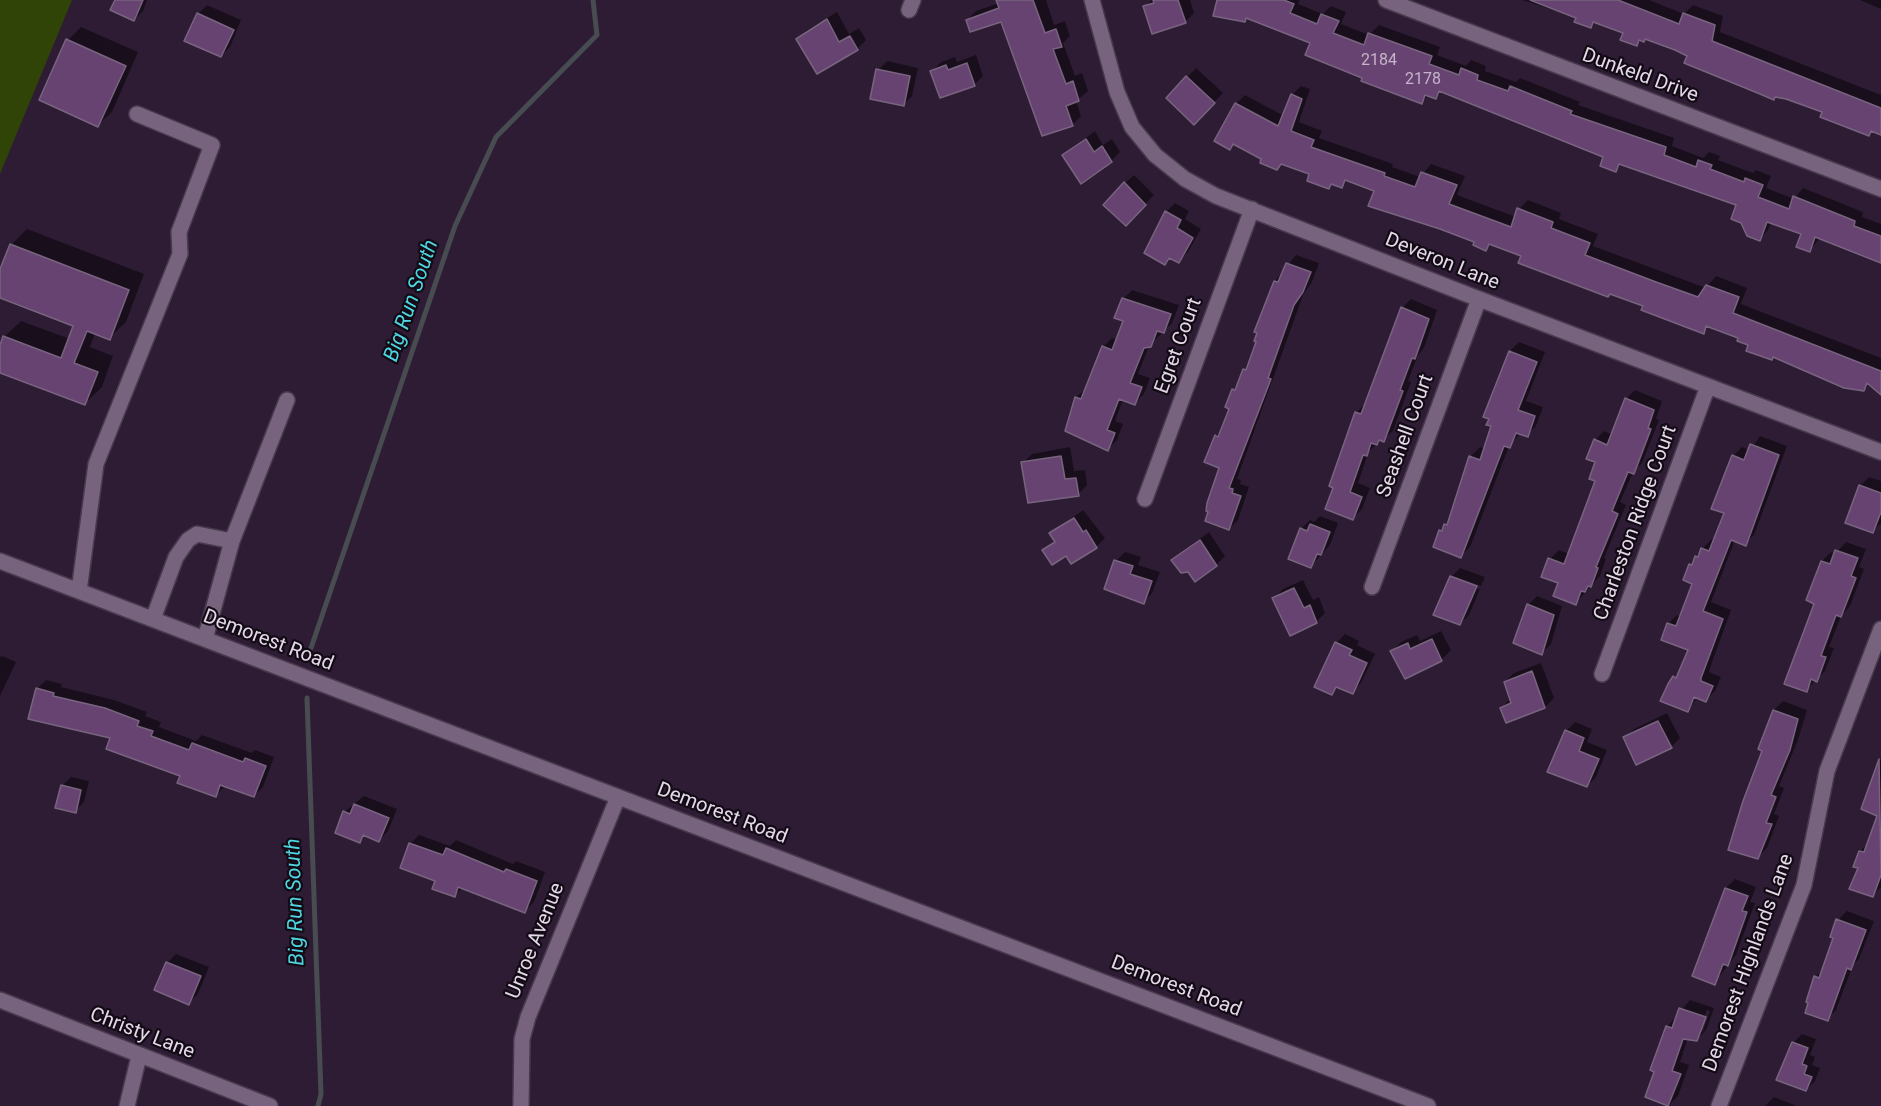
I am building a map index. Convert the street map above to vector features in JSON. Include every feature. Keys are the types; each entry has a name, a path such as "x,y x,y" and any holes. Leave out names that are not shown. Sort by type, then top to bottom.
{"street":[{"name":"Deveron Lane","path":"1092,0 1118,92 1132,127 1155,154 1185,179 1216,196 1881,452"},
{"name":"Dunkeld Drive","path":"1386,0 1881,189"},
{"path":"79,591 96,464 180,254 179,232 212,145 137,114"},
{"name":"Egret Court","path":"1145,498 1252,209"},
{"name":"Seashell Court","path":"1372,587 1479,299"},
{"name":"Charleston Ridge Court","path":"1602,674 1708,386"},
{"path":"205,639 232,541 287,400"},
{"path":"153,619 176,557 188,540 197,534 232,541"},
{"name":"Demorest Road","path":"0,561 1428,1106"},
{"name":"Demorest Highlands Lane","path":"1719,1106 1804,885 1827,771 1881,629"},
{"name":"Unroe Avenue","path":"521,1106 522,1050 528,1017 618,797"},
{"name":"Christy Lane","path":"0,1000 270,1106"},
{"path":"127,1106 139,1056"}],"green space":[{"path":"0,0 72,0 0,174"}],"building":[{"path":"115,0 143,0 134,21 110,10"},
{"path":"996,0 1033,0 1045,33 1056,29 1062,47 1053,49 1066,84 1073,81 1079,101 1066,106 1073,126 1042,136 1001,22 970,32 966,20 999,8"},
{"path":"1153,0 1178,0 1186,23 1152,34 1143,6 1154,3"},
{"path":"1217,0 1284,0 1294,4 1290,13 1317,24 1321,14 1339,21 1333,33 1364,45 1368,33 1432,56 1429,64 1459,75 1461,68 1478,75 1477,80 1508,91 1510,86 1572,111 1570,114 1666,147 1664,155 1696,167 1698,160 1712,165 1710,169 1744,182 1745,178 1763,185 1758,197 1789,209 1793,196 1855,221 1854,226 1881,236 1881,263 1815,237 1810,252 1796,247 1801,234 1767,222 1760,241 1747,236 1741,223 1731,219 1736,205 1619,164 1616,172 1600,166 1603,157 1439,91 1436,99 1425,95 1422,104 1361,81 1362,78 1305,55 1310,43 1246,18 1245,22 1213,16"},
{"path":"1530,0 1618,0 1679,24 1683,13 1715,25 1712,41 1881,108 1881,135 1871,131 1869,136 1820,117 1822,112 1786,99 1775,97 1774,100 1684,63 1687,56 1675,50 1645,39 1644,42 1639,40 1637,46 1620,40 1623,33 1593,22 1591,28 1574,22 1576,18"},
{"path":"197,13 234,30 221,57 184,41"},
{"path":"827,19 839,42 850,36 858,50 817,74 796,39"},
{"path":"66,39 126,66 98,127 39,100"},
{"path":"967,63 975,86 940,98 930,71 946,65 948,70"},
{"path":"876,69 910,76 904,106 870,99"},
{"path":"1186,76 1215,103 1194,125 1166,98"},
{"path":"1291,94 1302,99 1291,131 1314,140 1311,147 1385,173 1384,176 1415,187 1421,172 1457,185 1449,204 1511,227 1517,208 1553,222 1551,228 1590,243 1585,255 1698,297 1706,285 1739,297 1733,313 1881,371 1881,395 1867,383 1864,391 1844,388 1773,357 1772,360 1746,351 1748,345 1737,341 1738,338 1706,326 1704,334 1641,310 1643,306 1610,294 1608,297 1518,263 1521,256 1489,244 1486,251 1473,245 1474,242 1440,229 1368,206 1374,191 1345,180 1342,188 1331,184 1329,189 1307,181 1309,174 1281,164 1277,170 1260,163 1261,159 1233,144 1230,150 1214,141 1235,103 1278,126"},
{"path":"1086,139 1094,152 1102,146 1112,162 1081,184 1062,155"},
{"path":"1124,182 1146,205 1126,226 1103,205"},
{"path":"1165,211 1181,220 1177,228 1193,238 1179,263 1169,258 1165,265 1144,253"},
{"path":"10,244 129,290 110,340 87,331 74,363 98,372 85,405 0,373 0,345 3,336 61,358 73,326 0,298 0,269"},
{"path":"1286,263 1311,272 1303,292 1294,305 1268,378 1271,379 1229,488 1233,489 1232,493 1241,496 1229,530 1205,521 1208,512 1206,511 1207,503 1219,468 1204,462 1215,435 1218,437 1229,409 1225,407 1232,389 1235,390 1243,369 1246,370 1256,342 1254,341 1257,333 1254,332 1274,281 1278,282"},
{"path":"1122,298 1171,314 1164,333 1157,331 1151,347 1144,348 1130,383 1142,387 1135,405 1119,399 1107,430 1115,433 1108,451 1065,431 1075,397 1081,399 1102,346 1112,350 1123,321 1114,318"},
{"path":"1401,307 1429,319 1415,359 1412,358 1400,390 1403,391 1384,442 1379,440 1377,445 1371,443 1367,456 1363,455 1350,492 1362,497 1353,520 1325,509 1333,488 1329,486 1355,412 1361,414"},
{"path":"1509,351 1537,362 1518,410 1535,416 1528,437 1516,433 1510,448 1504,446 1461,558 1433,547 1439,530 1442,531 1444,524 1447,525 1469,456 1480,460 1491,426 1486,425 1489,419 1483,417"},
{"path":"1625,398 1654,410 1648,428 1651,429 1634,474 1628,472 1612,511 1618,514 1596,567 1598,568 1591,587 1588,586 1585,592 1581,591 1576,605 1553,596 1558,583 1541,577 1548,558 1564,564 1595,481 1589,479 1595,462 1586,459 1594,439 1607,445"},
{"path":"1750,444 1779,455 1746,546 1731,540 1703,611 1723,619 1701,678 1701,681 1713,686 1706,702 1694,697 1688,712 1660,701 1673,676 1676,678 1688,650 1661,640 1667,623 1676,626 1692,584 1683,580 1689,564 1692,565 1695,556 1698,557 1701,548 1709,551 1724,513 1711,509 1732,455 1744,460"},
{"path":"1061,456 1065,479 1076,478 1079,496 1028,503 1021,462"},
{"path":"1859,485 1881,493 1881,512 1873,533 1845,523"},
{"path":"1074,518 1083,532 1086,530 1097,548 1071,564 1066,556 1052,565 1042,550 1055,542 1049,533"},
{"path":"1310,524 1330,532 1321,555 1317,554 1311,568 1288,559 1300,528 1307,531"},
{"path":"1200,540 1217,566 1195,582 1188,572 1181,573 1171,560"},
{"path":"1835,550 1858,558 1851,576 1856,578 1841,617 1836,615 1821,656 1826,657 1817,682 1811,679 1807,692 1784,684 1814,604 1806,600 1821,561 1830,564"},
{"path":"1114,560 1133,566 1130,574 1152,581 1144,604 1104,589"},
{"path":"1450,576 1477,586 1460,625 1433,615"},
{"path":"1294,588 1304,608 1310,605 1317,623 1290,636 1272,598"},
{"path":"1527,604 1554,615 1542,655 1513,643"},
{"path":"1432,639 1442,661 1405,679 1390,651 1408,643 1410,649"},
{"path":"1335,642 1352,650 1349,655 1367,663 1353,694 1336,687 1332,695 1314,687"},
{"path":"1532,671 1545,708 1506,723 1500,708 1511,703 1504,682"},
{"path":"36,688 54,693 53,696 105,708 139,721 137,726 153,731 151,736 189,750 192,743 243,762 245,758 266,766 254,797 220,785 216,797 177,783 180,776 106,749 110,738 28,719"},
{"path":"1773,710 1798,719 1790,750 1771,795 1776,797 1766,823 1772,824 1758,859 1728,850 1762,751 1758,749"},
{"path":"1658,721 1672,748 1636,765 1623,737"},
{"path":"1565,730 1584,738 1579,751 1599,759 1587,787 1547,772"},
{"path":"1879,759 1881,875 1873,897 1849,889 1858,868 1853,867 1859,851 1864,852 1877,816 1861,809"},
{"path":"61,785 81,790 76,813 55,808"},
{"path":"354,804 389,818 379,842 363,835 360,843 335,833 343,811 350,814"},
{"path":"409,843 443,855 446,848 504,872 506,869 537,881 525,913 458,887 455,897 432,889 435,881 400,868"},
{"path":"1725,888 1748,896 1742,911 1747,912 1728,966 1723,964 1715,985 1692,976"},
{"path":"1836,919 1866,930 1851,970 1847,968 1828,1021 1805,1013 1814,976 1819,978 1833,938 1830,937"},
{"path":"166,962 201,976 189,1005 154,990"},
{"path":"1679,1008 1706,1017 1697,1041 1683,1039 1672,1071 1681,1074 1668,1106 1645,1097 1654,1072 1650,1070 1666,1026 1672,1028"},
{"path":"1792,1042 1808,1048 1802,1064 1807,1066 1804,1074 1812,1077 1806,1091 1776,1080"}],"waterway":[{"name":"Big Run South","path":"311,648 455,226 496,137 597,35 593,0"},
{"name":"Big Run South","path":"307,698 321,1094 318,1106"}]}
